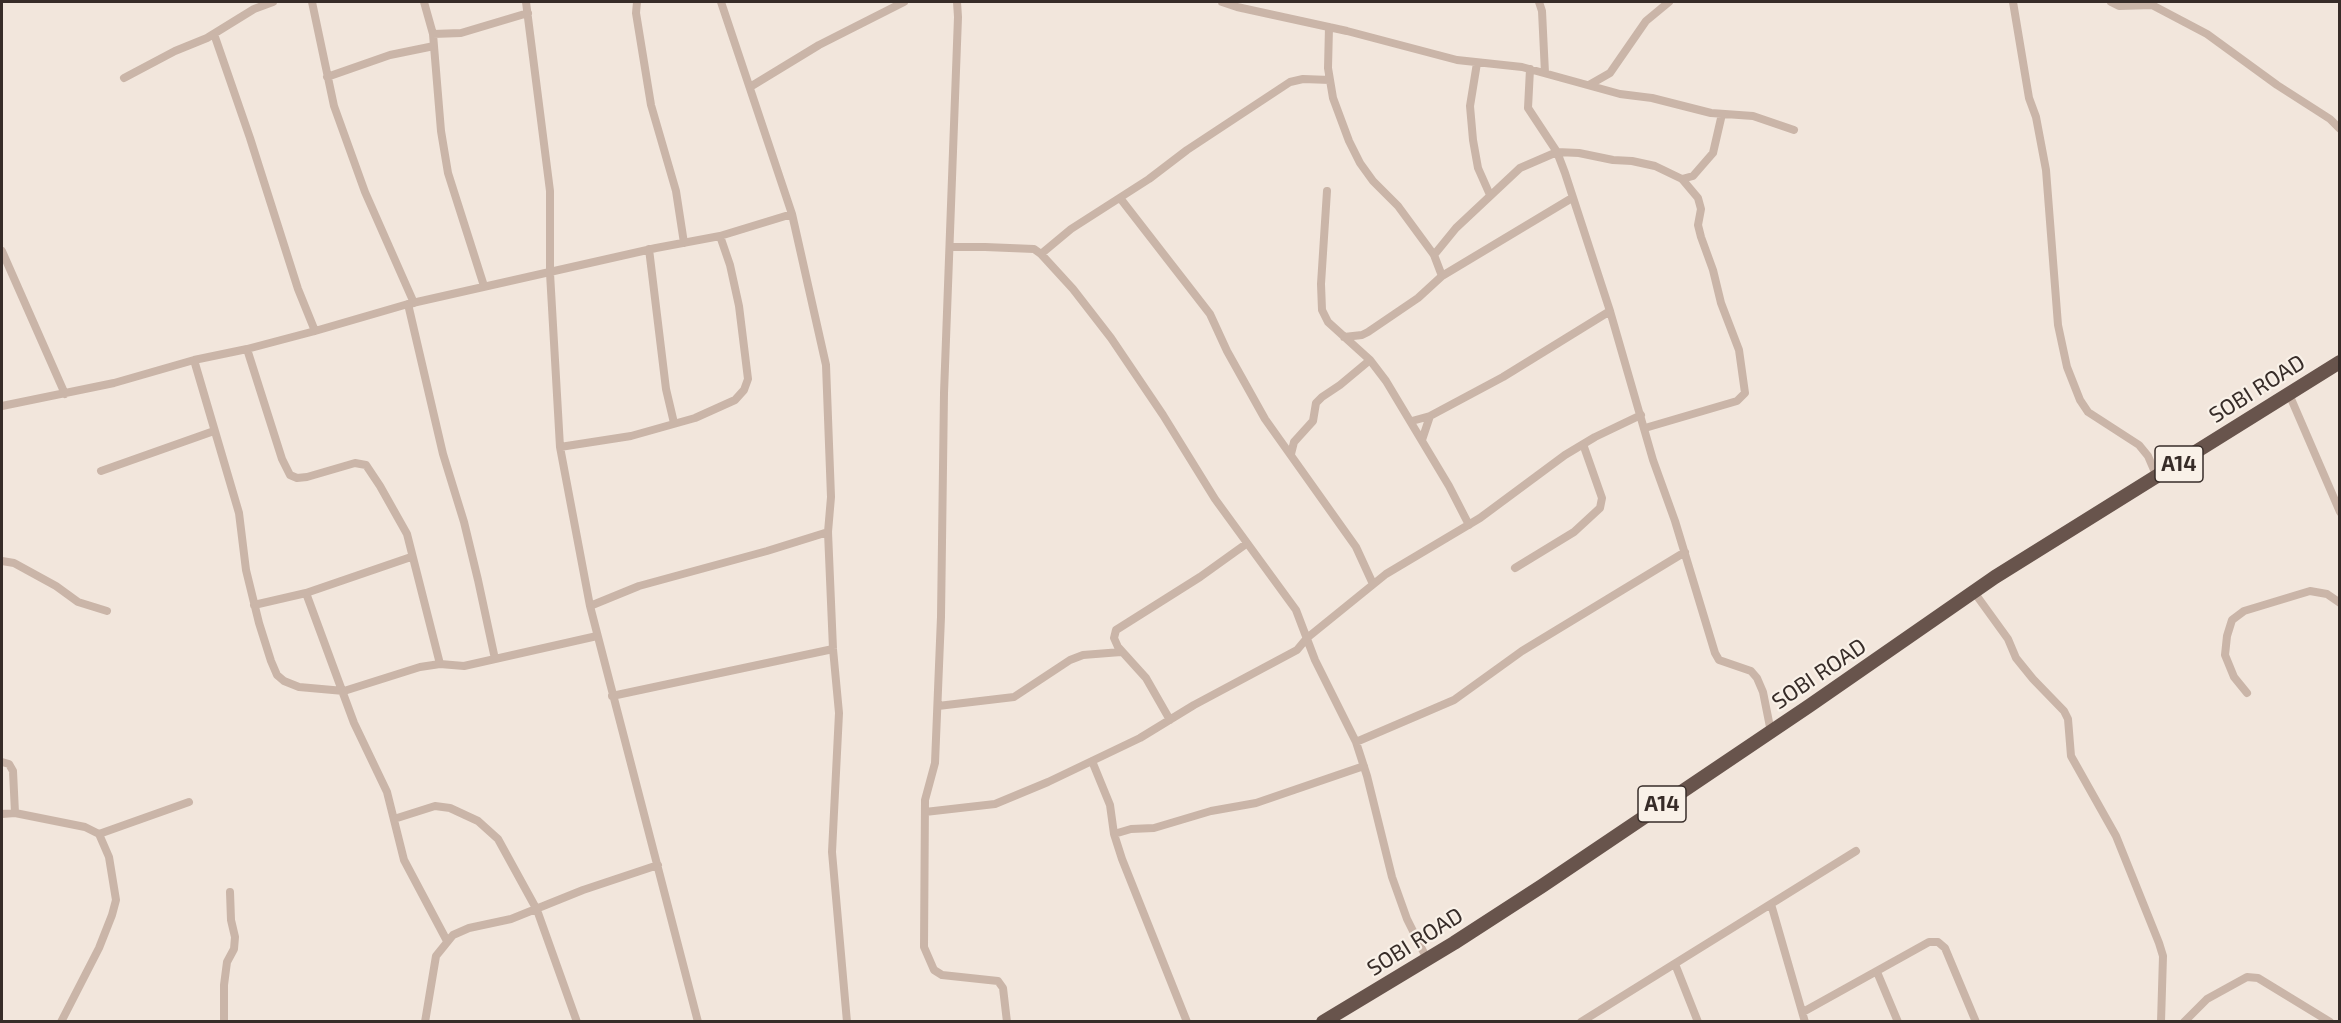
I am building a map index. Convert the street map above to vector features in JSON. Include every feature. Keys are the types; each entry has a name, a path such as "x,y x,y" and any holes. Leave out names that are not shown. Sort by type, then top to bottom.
{"highway":[{"name":"SOBI ROAD","path":"1323,1022 1454,944 1532,893 1995,577 2340,362"}],"street":[{"path":"124,78 214,34 254,9 273,2"},
{"path":"312,2 334,106 365,192 411,303 443,454 472,557 495,659"},
{"path":"424,2 433,34 441,131 448,173 484,286"},
{"path":"526,2 550,191 550,273 560,447 597,636 698,1022"},
{"path":"637,2 636,13 651,105 676,191 684,243"},
{"path":"721,2 792,214 826,364 831,497 828,532 839,713 832,852 847,1022"},
{"path":"750,87 819,45 904,2"},
{"path":"957,2 958,28 944,393 938,706 935,763 925,800 924,947 928,962 942,975 998,981 1003,988 1007,1022"},
{"path":"1222,2 1456,60 1530,69 1620,94 1652,98 1711,113 1753,116 1794,130"},
{"path":"1539,2 1542,11 1545,73"},
{"path":"1588,85 1610,74 1646,21 1669,2"},
{"path":"2013,2 2029,98 2036,117 2046,170 2058,325 2067,367 2080,400 2088,412 2139,445 2148,456 2157,477"},
{"path":"2110,2 2119,6 2152,5 2207,34 2277,85 2330,119 2340,129"},
{"path":"433,34 461,33 528,13"},
{"path":"1329,27 1330,80 1337,108 1360,163 1373,181 1398,206 1434,255 1442,276"},
{"path":"214,34 298,289 315,331"},
{"path":"327,77 390,55 434,46"},
{"path":"1478,63 1470,106 1473,140 1478,168 1490,195"},
{"path":"1530,69 1528,108 1557,152 1610,311 1653,460 1685,552 1715,653 1719,660 1751,671 1757,678 1763,692 1771,732"},
{"path":"1041,254 1071,229 1290,82 1303,79 1330,80"},
{"path":"1682,179 1693,176 1713,153 1722,114"},
{"path":"1434,255 1456,228 1520,168 1557,152 1579,153 1655,166 1682,179 1698,198 1701,208 1698,225 1721,303 1739,350 1745,393 1737,401 1645,428"},
{"path":"1327,191 1321,285 1322,310 1328,322 1370,360 1412,421 1469,525"},
{"path":"1120,198 1210,314 1227,351 1265,419 1356,547 1372,584"},
{"path":"1344,337 1362,335 1418,298 1442,276 1572,198"},
{"path":"2,406 114,383 194,360 315,331 411,303 649,249 720,236 792,214"},
{"path":"560,447 631,436 695,418 735,400 744,390 748,379 739,306 730,265 720,236"},
{"path":"950,247 985,246 1034,249 1041,254 1072,288 1111,338 1163,415 1215,500 1296,610 1331,695 1356,742 1392,877 1407,919 1427,959"},
{"path":"649,249 666,389 674,423"},
{"path":"2,251 65,394"},
{"path":"1412,421 1430,416 1503,377 1610,311"},
{"path":"1362,335 1362,353"},
{"path":"247,349 282,459 290,475 297,478 307,477 355,463 366,465 406,534 440,664"},
{"path":"194,360 239,513 246,570 254,605 271,661 284,681 299,687 344,691 420,667 440,664 464,666 597,636"},
{"path":"1291,454 1294,442 1313,421 1316,403 1370,360"},
{"path":"2289,394 2340,512"},
{"path":"925,812 995,804 1048,782 1140,738 1297,650 1307,638 1386,574 1469,525 1584,444 1641,415"},
{"path":"1422,440 1430,416"},
{"path":"101,471 214,431"},
{"path":"1515,568 1574,532 1600,508 1602,498 1584,444"},
{"path":"590,606 639,586 828,532"},
{"path":"1170,720 1146,678 1121,652 1114,638 1116,630 1200,577 1246,544"},
{"path":"1356,742 1454,700 1522,651 1685,552"},
{"path":"254,605 306,593 411,557"},
{"path":"2,561 14,563 56,586 78,602 107,611"},
{"path":"2247,693 2234,677 2225,654 2232,620 2244,611 2310,591 2326,594 2340,603"},
{"path":"1974,592 2008,639 2016,658 2032,679 2064,711 2068,719 2071,756 2116,836 2163,956 2161,1022"},
{"path":"306,593 354,723 387,792 404,860 447,941"},
{"path":"612,696 834,649"},
{"path":"938,706 1014,697 1070,660 1083,655 1121,652"},
{"path":"1092,761 1110,806 1114,834 1186,1022"},
{"path":"2,762 9,764 13,771 15,813"},
{"path":"1114,834 1131,829 1154,828 1210,811 1256,803 1364,766"},
{"path":"99,834 189,802"},
{"path":"394,819 435,806 450,808 478,821 498,839 537,910 577,1022"},
{"path":"2,814 15,813 85,827 99,834 109,857 116,900 99,948 61,1022"},
{"path":"1583,1021 1856,851"},
{"path":"425,1022 436,956 453,935 469,928 511,919 583,890 658,866"},
{"path":"224,1022 224,985 227,962 234,949 235,937 231,920 230,892"},
{"path":"1771,904 1804,1017 1929,942 1938,942 1945,948 1976,1022"},
{"path":"1675,964 1698,1022"},
{"path":"1876,972 1898,1022"},
{"path":"2184,1022 2206,999 2247,977 2258,978 2330,1022"}]}
